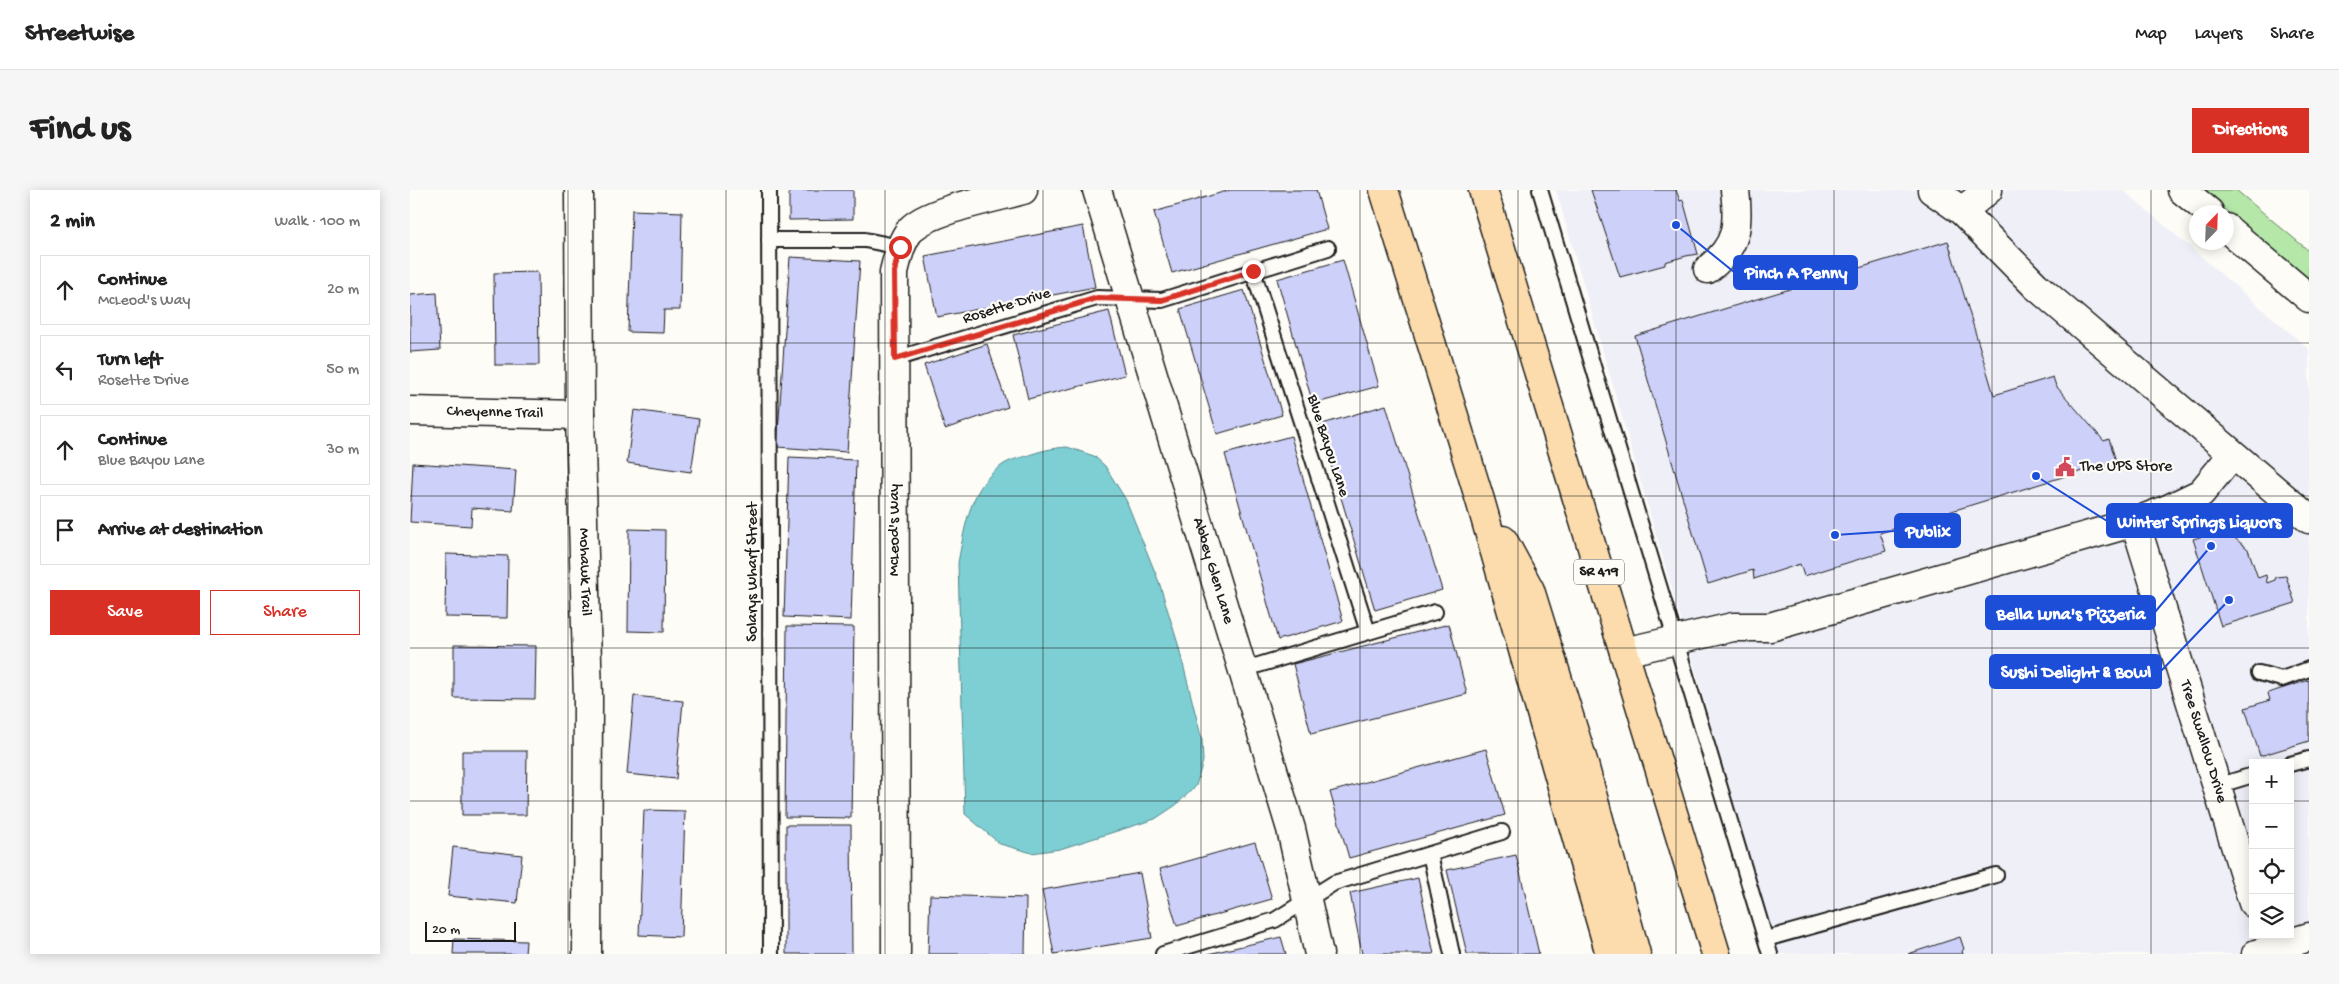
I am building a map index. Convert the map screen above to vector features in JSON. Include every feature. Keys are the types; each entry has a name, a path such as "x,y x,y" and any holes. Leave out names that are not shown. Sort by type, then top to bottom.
{"main road":[{"path":"1384,190 1480,500 1610,954"},
{"name":"SR 419","path":"1483,190 1716,954"},
{"path":"1480,500 1530,590 1583,761 1636,954"}],"street":[{"name":"Mohawk Trail","path":"580,190 580,414 588,697 587,954"},
{"name":"McLeod's Way","path":"896,954 894,272 900,247 912,228 931,216 1023,190"},
{"name":"Abbey Glen Lane","path":"1097,190 1291,829 1319,954"},
{"path":"1708,269 1722,258 1730,247 1737,228 1735,190"},
{"path":"1932,190 1962,211 2036,286 2309,519"},
{"path":"1962,211 1988,190"},
{"path":"2182,190 2200,205"},
{"path":"2234,235 2309,298"},
{"name":"Cheyenne Trail","path":"410,411 580,414"},
{"path":"1624,652 1733,627 1770,627 2135,522 2201,493 2232,455"},
{"name":"Tree Swallow Drive","path":"2135,522 2250,894"},
{"path":"2264,948 2309,937"}],"lane":[{"name":"Solarys Wharf Street","path":"769,190 771,954"},
{"path":"1540,190 1770,954"},
{"path":"769,240 865,240 900,247"},
{"path":"1130,299 1162,300 1328,248"},
{"name":"Blue Bayou Lane","path":"1253,271 1368,632"},
{"name":"Rosette Drive","path":"895,359 1097,298 1130,299"},
{"path":"1242,670 1435,612"},
{"path":"2259,673 2282,679 2309,669"},
{"path":"2294,763 2309,759"},
{"path":"2217,786 2249,776"},
{"path":"1163,954 1275,920 1334,883 1502,832"},
{"path":"1430,854 1452,954"},
{"path":"1766,939 1996,875"}],"shaded area":[{"path":"1556,190 2123,190 2189,246 2189,250 2193,250 2309,349 2309,954 1778,954"}],"green space":[{"path":"2202,190 2236,190 2309,251 2309,281 2234,217 2234,205 2220,205"}],"water":[{"path":"1067,447 1094,456 1105,466 1126,500 1159,582 1178,644 1202,740 1203,761 1196,786 1176,805 1155,819 1060,849 1032,853 1000,844 965,814 958,563 963,535 971,508 983,483 1004,464 1012,460 1046,450"}],"building":[{"path":"789,190 853,190 853,219 789,220"},
{"path":"1230,190 1316,190 1327,229 1172,273 1154,212"},
{"path":"1591,190 1676,190 1680,201 1683,200 1698,254 1665,262 1665,265 1620,277"},
{"path":"632,210 682,212 680,310 664,310 663,333 628,332"},
{"path":"1083,226 1095,287 937,317 925,256"},
{"path":"1948,241 1994,395 2053,377 2056,386 2104,441 2109,439 2117,464 2093,471 2092,468 1880,533 1886,551 1804,576 1800,564 1754,579 1753,570 1708,584 1635,336"},
{"path":"790,257 860,261 847,452 777,447"},
{"path":"1343,260 1379,386 1313,404 1277,279"},
{"path":"538,272 539,365 495,365 494,273"},
{"path":"1244,290 1282,415 1217,434 1180,309"},
{"path":"437,293 440,350 410,352 410,295"},
{"path":"1109,311 1125,375 1028,399 1013,335"},
{"path":"987,344 1008,407 945,429 924,365"},
{"path":"1386,405 1442,590 1375,610 1319,425"},
{"path":"634,410 699,419 691,472 627,463"},
{"path":"1291,436 1343,621 1278,640 1225,454"},
{"path":"789,457 856,460 851,620 784,617"},
{"path":"413,463 516,470 513,511 472,508 471,526 410,522"},
{"path":"629,529 665,530 664,632 628,631"},
{"path":"2226,531 2248,549 2258,578 2266,575 2267,583 2275,580 2276,577 2286,576 2295,603 2221,626 2193,539 2217,532 2219,535"},
{"path":"446,554 508,556 507,618 445,617"},
{"path":"1449,624 1467,694 1311,734 1293,664"},
{"path":"787,626 854,627 851,818 785,817"},
{"path":"454,645 536,646 535,699 454,698"},
{"path":"2309,680 2309,741 2260,756 2245,708 2270,700 2268,693"},
{"path":"634,696 683,701 676,779 627,774"},
{"path":"1486,749 1505,815 1349,858 1330,792"},
{"path":"462,751 527,751 526,815 462,815"},
{"path":"644,810 685,811 681,937 639,935"},
{"path":"786,825 851,825 852,954 786,954"},
{"path":"1255,842 1272,899 1177,926 1160,869"},
{"path":"453,847 522,855 517,903 448,896"},
{"path":"1516,855 1539,954 1467,954 1447,870"},
{"path":"1140,873 1152,938 1054,954 1042,890"},
{"path":"1418,878 1434,954 1362,954 1350,893"},
{"path":"930,895 1026,898 1025,954 928,954"},
{"path":"1281,937 1286,954 1208,954"},
{"path":"1960,937 1964,949 1962,951 1963,954 1908,954"},
{"path":"454,939 526,941 525,954 453,954"}],"place":[{"name":"Pinch A Penny","path":"1676,225"},
{"name":"The UPS Store","path":"2065,467"},
{"name":"Winter Springs Liquors","path":"2036,476"},
{"name":"Publix","path":"1835,535"},
{"name":"Bella Luna's Pizzeria","path":"2211,546"},
{"name":"Sushi Delight & Bowl","path":"2229,600"}],"route":[{"path":"900,247 894,272 895,359 1097,298 1162,300 1253,271"}]}
